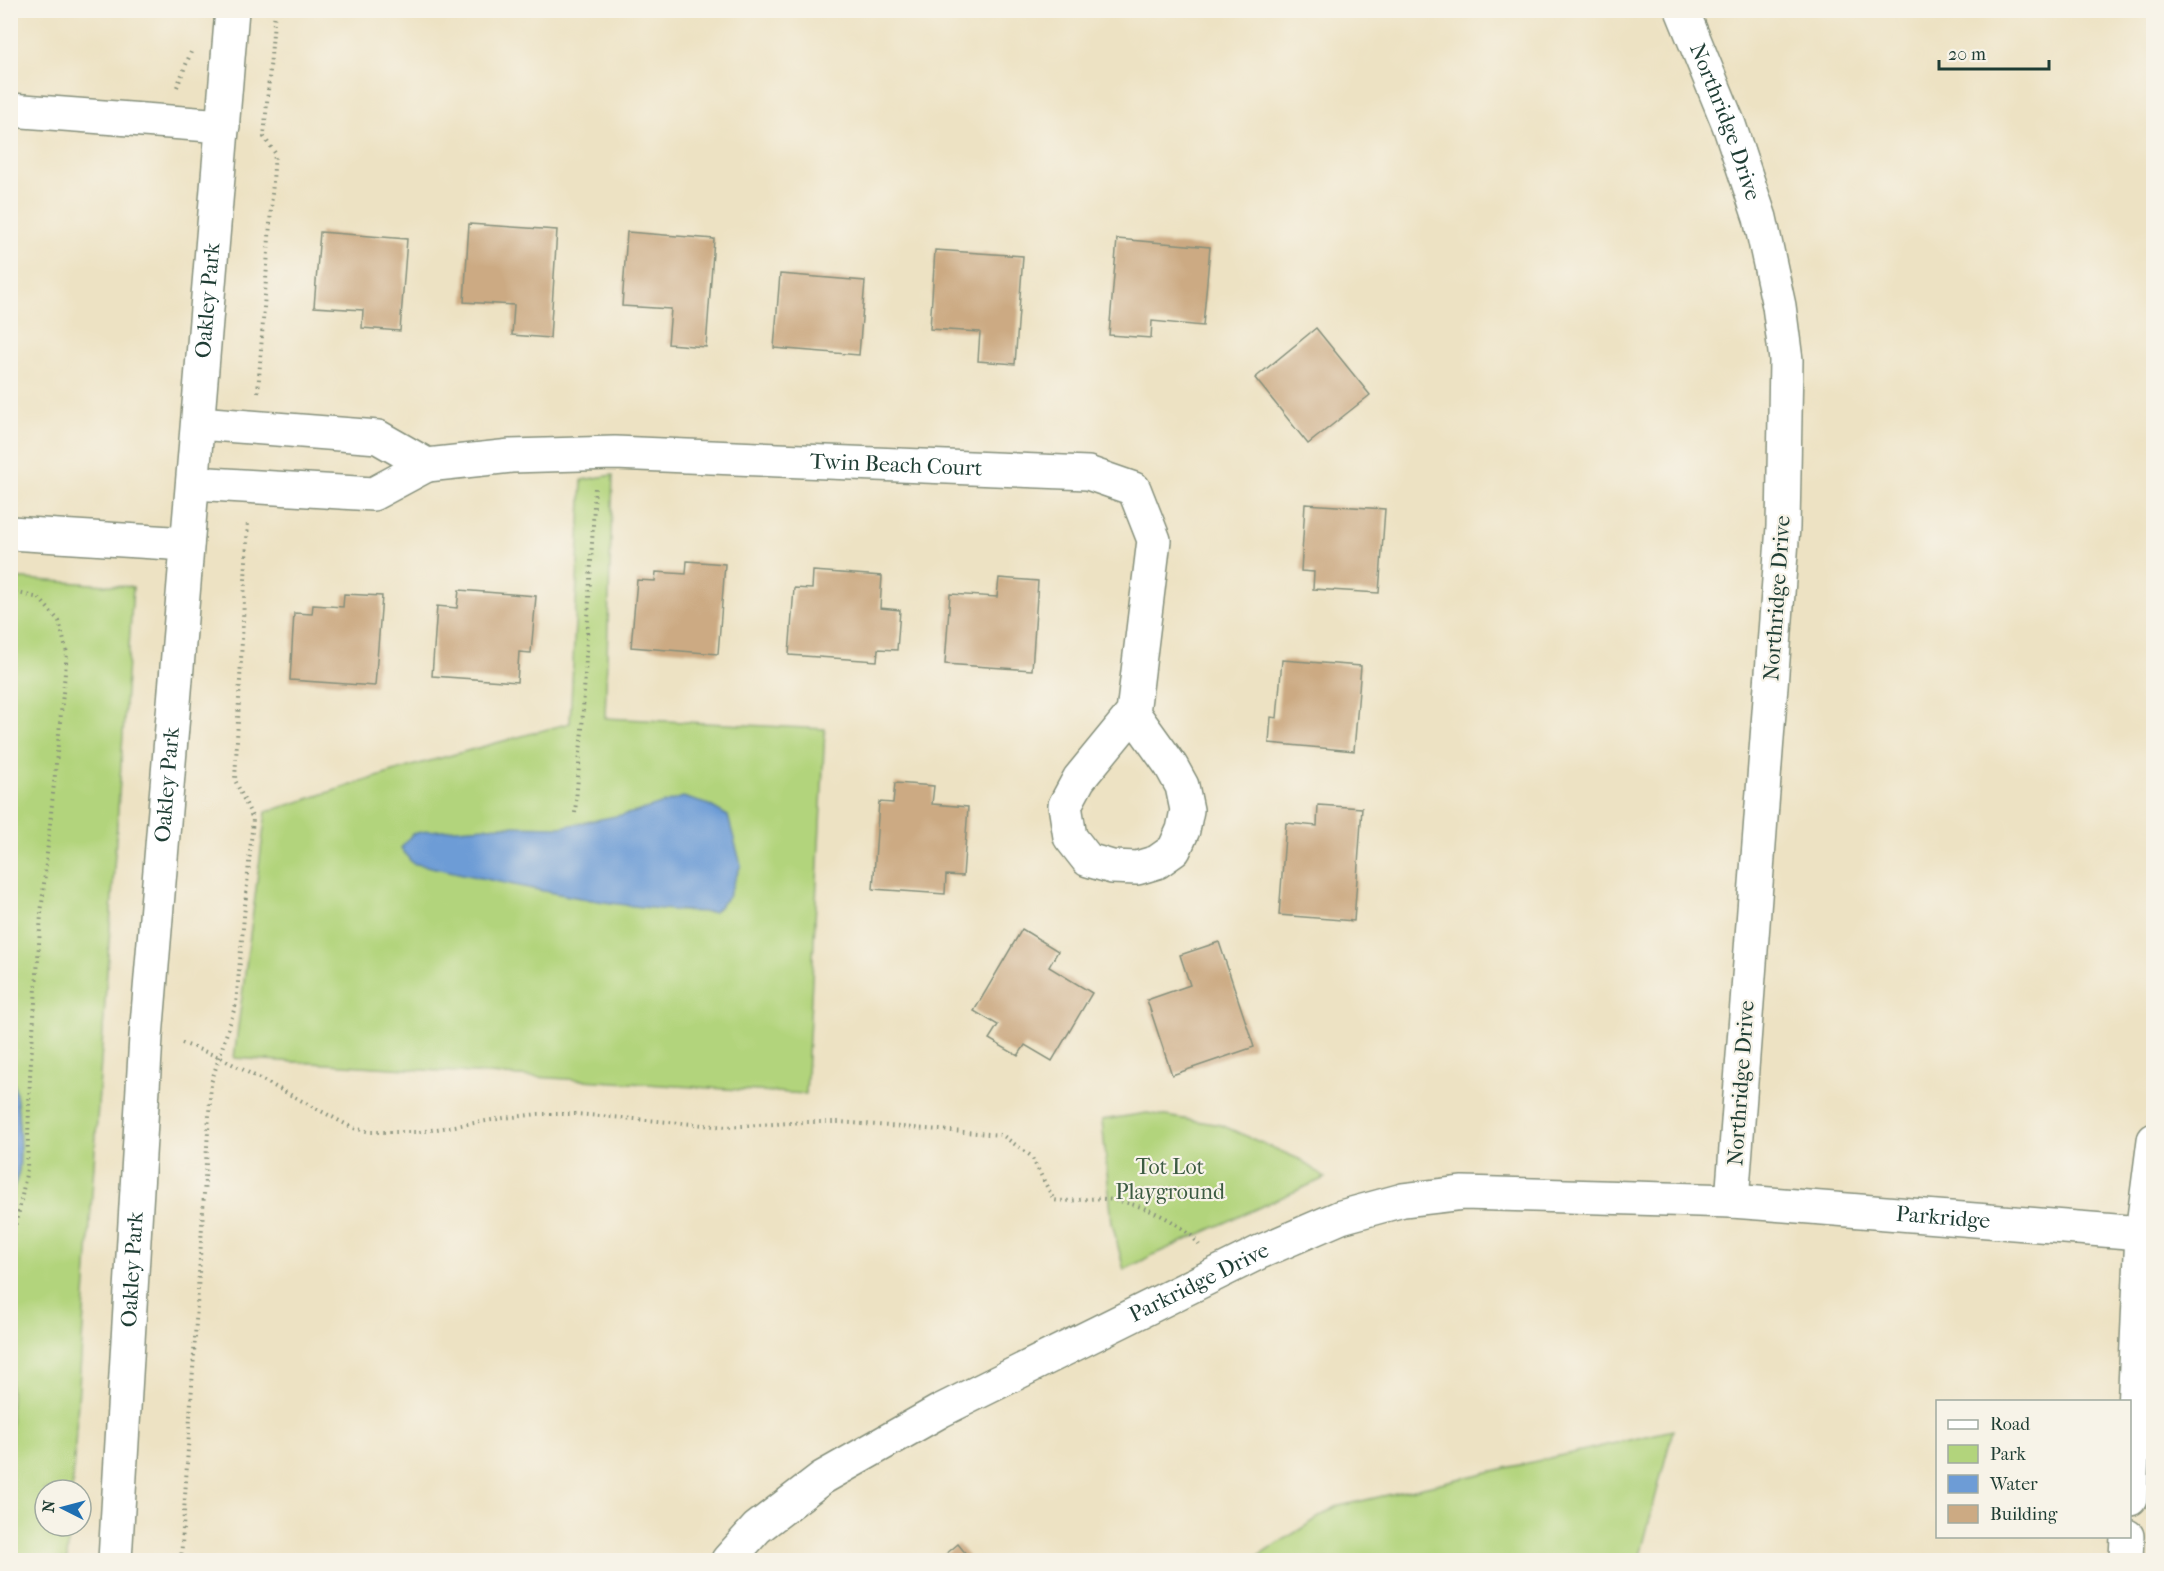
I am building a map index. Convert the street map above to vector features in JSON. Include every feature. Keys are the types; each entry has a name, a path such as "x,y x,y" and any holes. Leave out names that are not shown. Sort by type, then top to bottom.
{"street":[{"name":"Oakley Park","path":"115,1560 146,1037 232,10"},
{"name":"Northridge Drive","path":"1682,10 1729,124 1760,218 1779,306 1786,360 1783,527 1732,1201"},
{"path":"10,110 223,126"},
{"path":"198,423 378,437 427,465"},
{"name":"Twin Beach Court","path":"194,483 372,494 427,465 511,456 597,453 1088,473 1134,489 1154,540 1133,713"},
{"path":"10,533 187,544"},
{"path":"1133,713 1171,766 1182,786 1187,810 1183,830 1174,850 1157,861 1137,868 1112,867 1088,860 1070,837 1065,805 1079,779 1133,713"},
{"path":"2131,1484 2154,1140"},
{"name":"Parkridge Drive","path":"728,1560 757,1528 822,1478 940,1411 1216,1273 1341,1217 1403,1200 1463,1193 1732,1201"},
{"name":"Parkridge","path":"1732,1201 2148,1233"},
{"path":"2126,1560 2127,1538"}],"path":[{"path":"254,428 275,153 264,137 275,10"},
{"path":"163,121 194,45"},
{"path":"575,813 582,730 597,453"},
{"path":"180,1560 211,1083 236,1004 253,819 234,780 251,486"},
{"path":"10,591 39,598 59,621 68,653 41,914 30,1076 27,1169 17,1222 10,1231"},
{"path":"219,1057 353,1128 371,1132 419,1132 539,1114 577,1114 727,1127 839,1122 1002,1135 1031,1156 1054,1200 1106,1198 1165,1217 1196,1239 1216,1273"}],"green space":[{"path":"613,475 605,718 825,729 806,1094 234,1058 266,812 415,765 570,723 582,480"},
{"path":"10,578 133,587 73,1478 33,1478 33,1538 68,1538 67,1560 11,1560"},
{"name":"Tot Lot Playground","path":"1147,1113 1221,1125 1301,1160 1325,1178 1124,1270 1112,1223 1102,1120"},
{"path":"1673,1430 1639,1560 1252,1560 1335,1507"}],"water":[{"path":"683,797 709,805 728,816 741,865 728,897 714,912 638,906 562,895 412,863 401,848 412,834 427,831 501,826 561,827 636,812"},
{"path":"11,1077 18,1107 20,1162 11,1197"}],"building":[{"path":"469,224 557,230 550,338 512,335 514,305 464,302"},
{"path":"320,232 407,239 400,331 362,328 363,310 314,307"},
{"path":"627,232 714,239 706,347 668,344 671,309 622,306"},
{"path":"1117,239 1210,247 1203,326 1152,321 1151,338 1109,335"},
{"path":"935,250 1023,256 1015,364 978,361 980,332 930,329"},
{"path":"780,274 865,281 859,355 774,348"},
{"path":"1316,328 1370,395 1308,444 1255,378"},
{"path":"1305,504 1385,509 1379,593 1313,589 1314,572 1301,571"},
{"path":"687,561 725,564 718,654 631,647 637,580 655,581 656,572 686,574"},
{"path":"813,571 882,576 880,608 900,610 897,650 878,649 877,661 789,655 794,588 812,589"},
{"path":"999,578 1038,581 1032,670 945,664 950,594 997,597"},
{"path":"459,590 536,596 531,653 519,652 517,682 432,676 437,606 457,608"},
{"path":"344,594 382,596 375,686 290,680 294,613 312,614 313,605 343,607"},
{"path":"1282,660 1361,666 1354,751 1269,743 1271,717 1277,718"},
{"path":"895,783 934,786 932,804 968,807 963,876 946,875 945,894 873,889 879,802 893,803"},
{"path":"1318,805 1362,808 1354,921 1279,915 1286,823 1317,826"},
{"path":"1022,929 1058,951 1049,967 1092,993 1052,1061 1025,1045 1018,1056 989,1039 998,1025 974,1011"},
{"path":"1219,942 1254,1047 1172,1075 1147,1000 1190,985 1180,955"},
{"path":"958,1544 971,1560 939,1560"}]}
